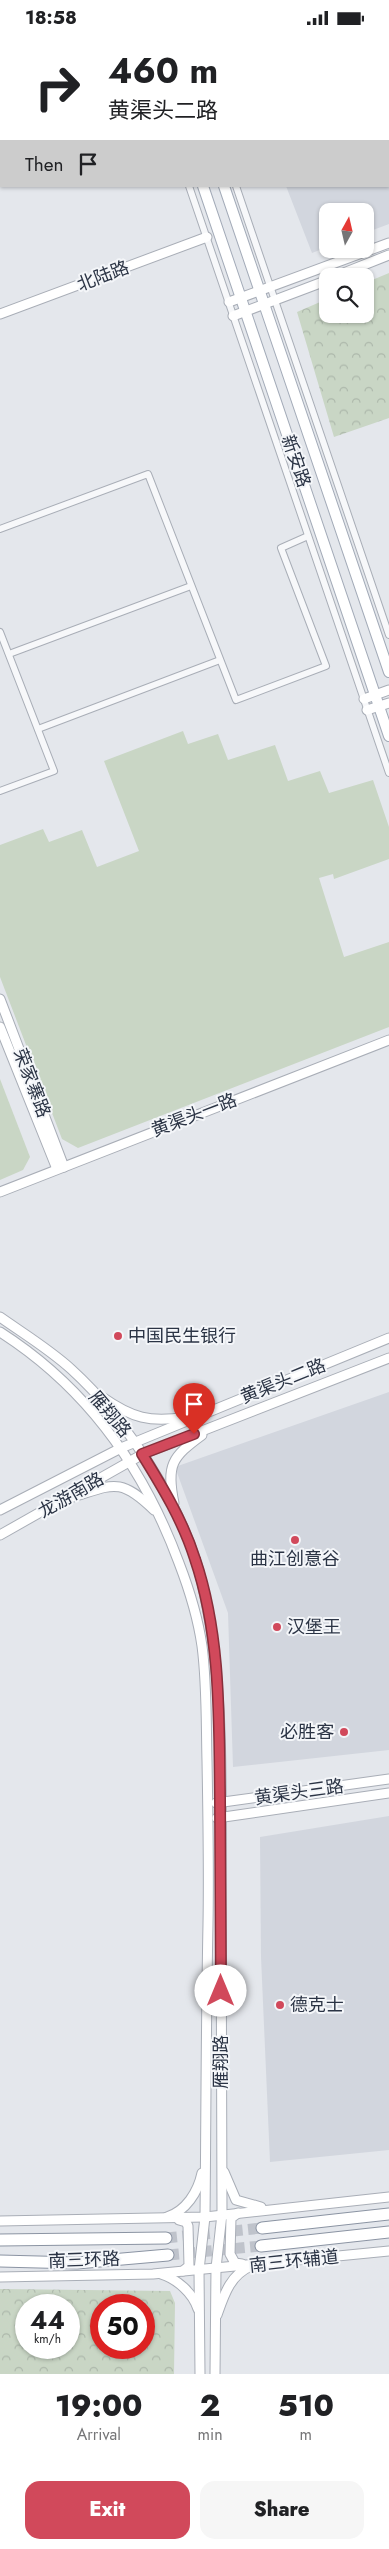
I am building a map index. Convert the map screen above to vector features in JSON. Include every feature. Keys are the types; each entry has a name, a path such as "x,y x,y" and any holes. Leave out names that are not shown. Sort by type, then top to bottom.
{"highway":[{"path":"262,2228 389,2214"},
{"path":"261,2246 389,2232"},
{"name":"南三环路","path":"0,2240 166,2238"},
{"name":"南三环路","path":"0,2261 77,2263 168,2255"}],"main road":[{"name":"新安路","path":"203,187 389,737"},
{"name":"新安路","path":"224,187 389,672"},
{"name":"北陆路","path":"0,315 206,237"},
{"path":"228,302 389,243"},
{"path":"356,268 389,255"},
{"path":"233,316 319,283"},
{"path":"364,699 389,690"},
{"path":"368,710 389,703"},
{"name":"荣家寨路","path":"0,999 60,1168"},
{"name":"荣家寨路","path":"0,1027 60,1168"},
{"name":"黄渠头一路","path":"0,1192 389,1040"},
{"name":"雁翔路","path":"0,1317 61,1361 89,1388 134,1443 178,1517 201,1578 212,1641 219,1713 221,1817 222,2214 216,2268 215,2374"},
{"name":"雁翔路","path":"0,1332 26,1349 64,1381 101,1421 130,1461 159,1515 187,1585 202,1645 210,1820 205,2217 199,2270 200,2374"},
{"name":"黄渠头二路","path":"121,1448 389,1338"},
{"name":"黄渠头二路","path":"142,1454 389,1358"},
{"path":"89,1388 124,1412 141,1418 163,1420 201,1415"},
{"path":"178,1517 169,1480 174,1460 180,1451 212,1427"},
{"name":"龙游南路","path":"0,1510 121,1448"},
{"name":"龙游南路","path":"0,1535 63,1501 78,1489 142,1454"},
{"path":"63,1501 105,1486 119,1486 135,1493 159,1515"},
{"name":"黄渠头三路","path":"208,1804 389,1779"},
{"name":"黄渠头三路","path":"210,1820 389,1793"},
{"path":"161,2219 174,2215 195,2193 200,2181 206,2148"},
{"path":"221,2162 227,2183 236,2200 246,2205 276,2209"},
{"path":"0,2221 176,2219 389,2197"},
{"path":"240,2212 231,2218 230,2253 235,2263 251,2265"},
{"path":"176,2219 186,2222 188,2226 189,2266 183,2271"},
{"name":"南三环辅道","path":"0,2277 153,2274 389,2251"},
{"path":"215,2322 234,2277 251,2265"},
{"path":"153,2274 164,2275 181,2286 191,2295 199,2314"}],"street":[{"path":"189,187 389,773"},
{"path":"236,187 389,635"},
{"path":"0,529 148,474 236,700 326,666 281,547 308,536"},
{"path":"9,654 191,586"},
{"path":"0,632 54,771 0,791"},
{"path":"38,729 220,660"}],"shaded area":[{"path":"286,187 389,187 389,224 374,230 374,203 319,203 319,250 312,253"},
{"name":"曲江创意谷","path":"389,1392 389,1750 233,1767 228,1613 175,1467"},
{"path":"389,1816 389,2150 270,2162 261,1957 260,1837"}],"green space":[{"path":"389,273 389,418 334,437 297,312 319,302 319,323 374,323 374,279"},
{"path":"183,731 188,744 218,734 228,760 275,745 288,781 320,771 329,793 373,780 389,827 389,859 334,879 333,874 319,878 344,957 389,942 389,1027 78,1148 62,1139 0,977 0,845 43,829 49,842 82,830 97,867 139,851 104,761"},
{"path":"0,1079 30,1157 23,1170 0,1180"},
{"path":"0,2289 170,2291 175,2303 174,2374 0,2374"}],"tunnel":[{"path":"166,2238 262,2228"},
{"path":"168,2255 261,2246"}],"place":[{"name":"中国民生银行","path":"118,1336"},
{"name":"曲江创意谷","path":"295,1540"},
{"name":"汉堡王","path":"277,1627"},
{"name":"必胜客","path":"344,1732"},
{"name":"德克士","path":"280,2005"}],"route":[{"path":"194,1434 142,1454 167,1495 189,1541 201,1578 212,1641 219,1713 221,1991"}]}
